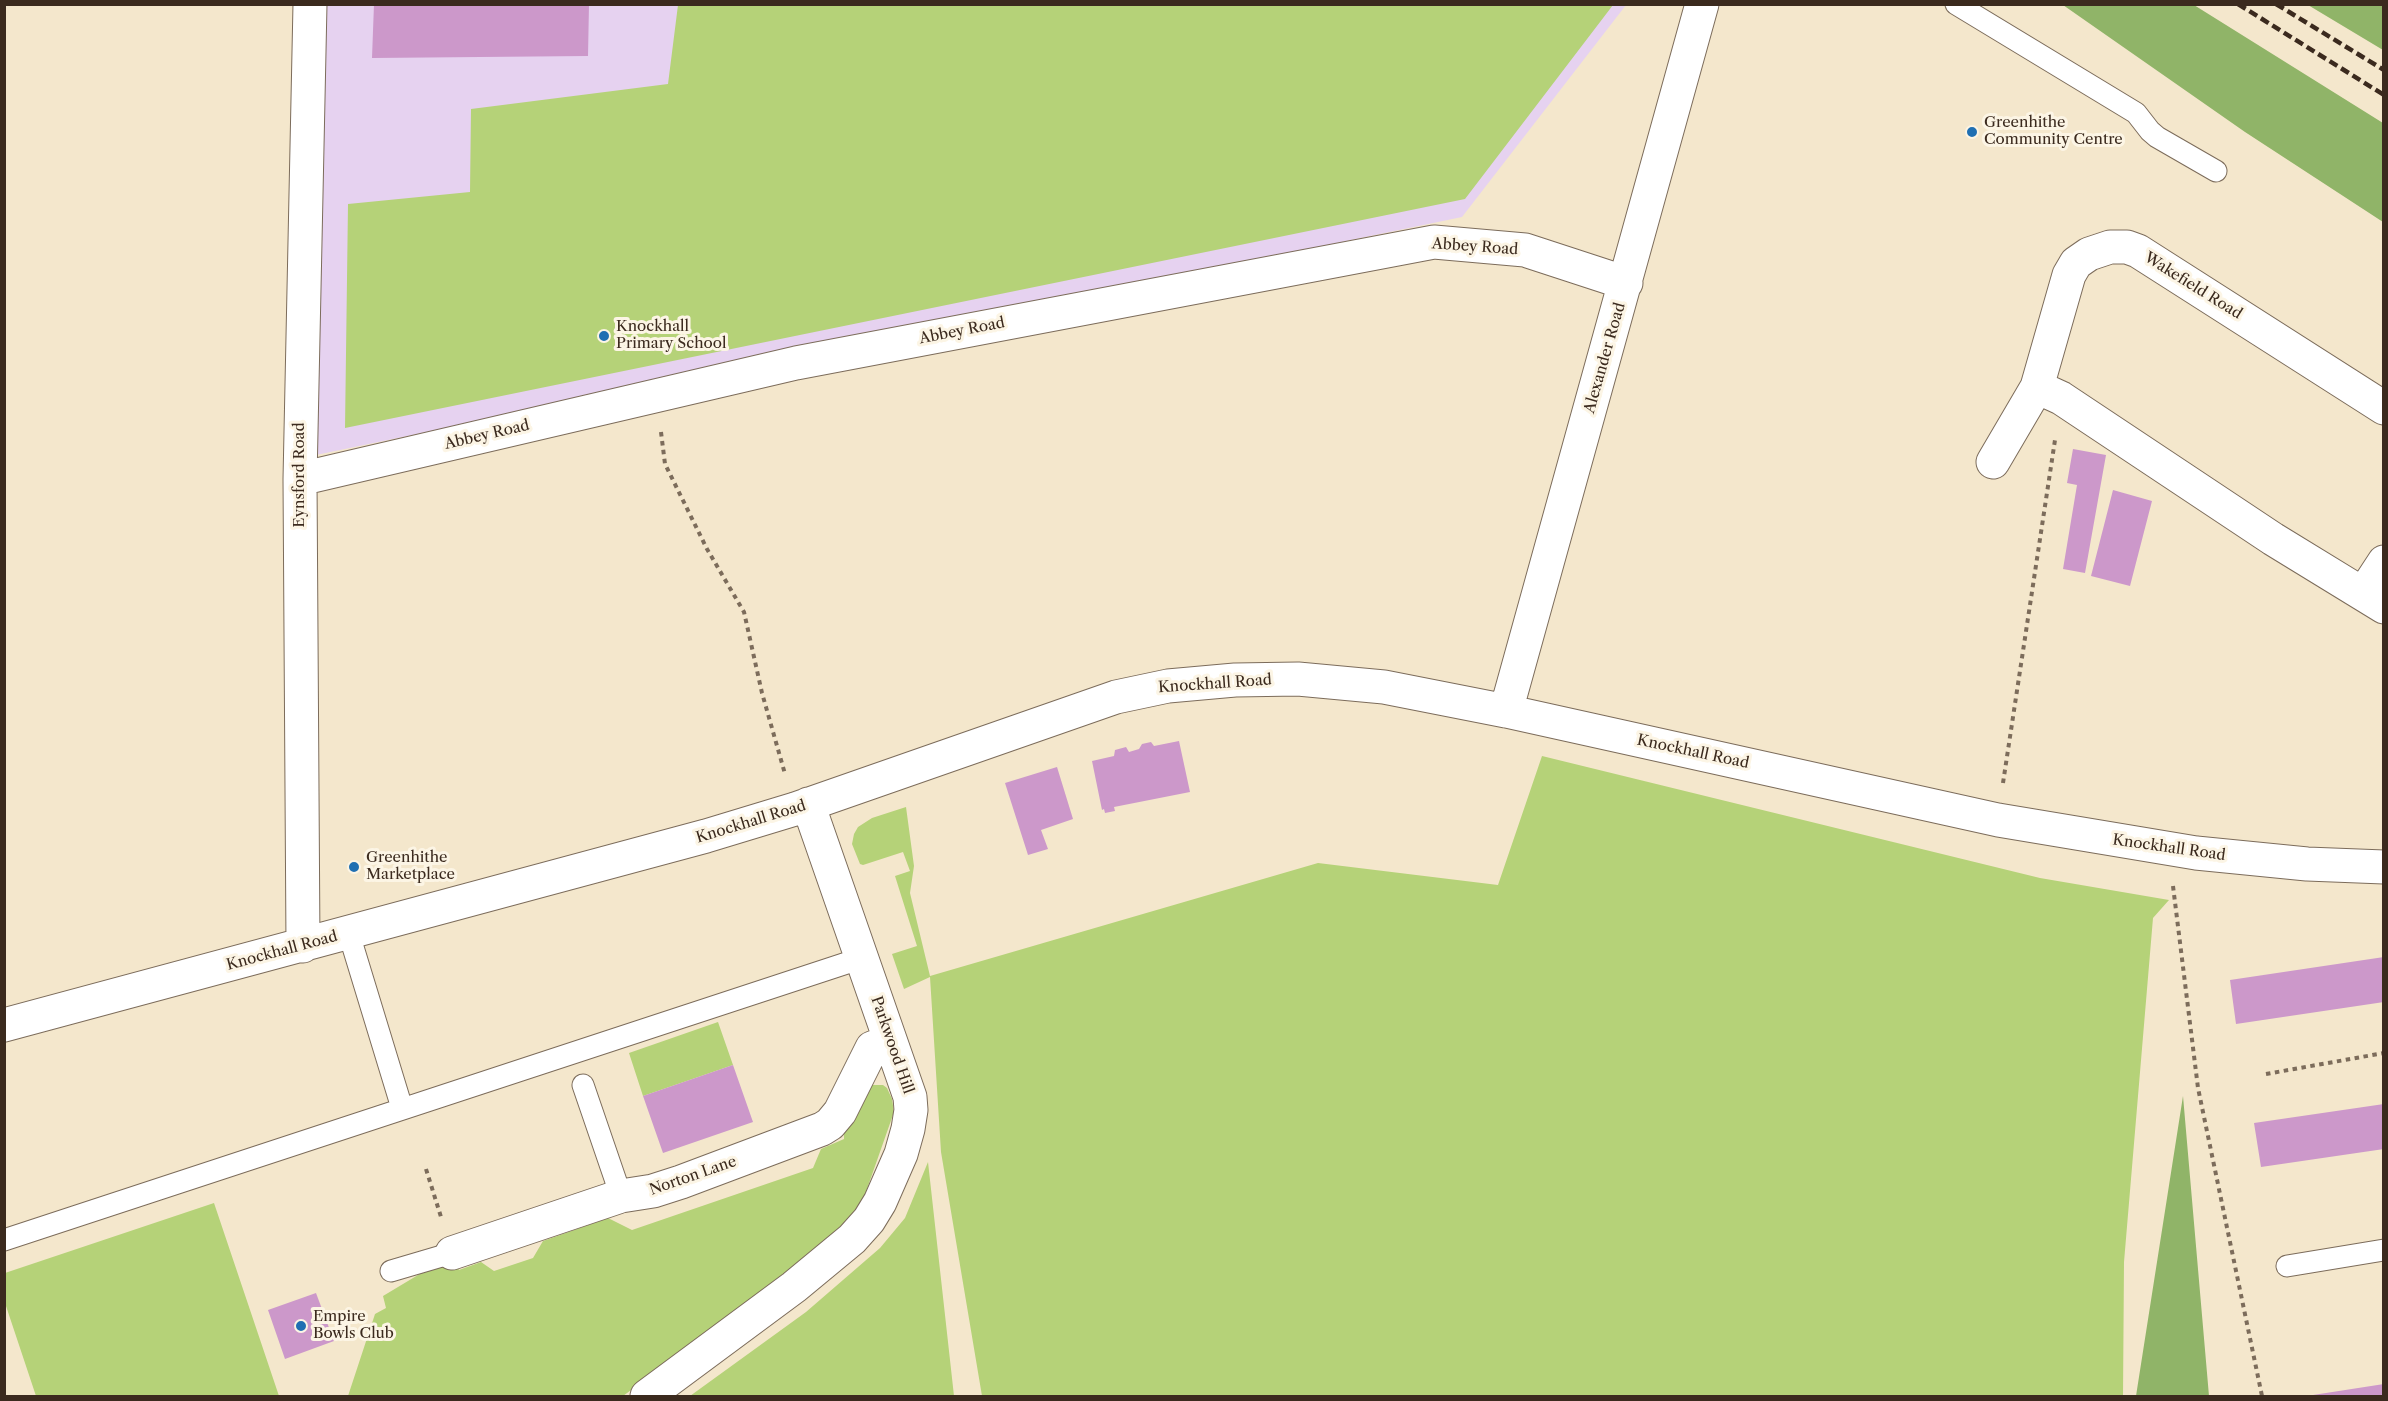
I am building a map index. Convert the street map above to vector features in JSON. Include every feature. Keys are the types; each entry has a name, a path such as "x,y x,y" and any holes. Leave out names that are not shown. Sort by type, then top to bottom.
{"street":[{"name":"Eynsford Road","path":"303,946 300,479 310,4"},
{"name":"Alexander Road","path":"1506,711 1702,4"},
{"name":"Abbey Road","path":"300,479 796,363 1434,242 1525,250 1626,284"},
{"name":"Wakefield Road","path":"1993,462 2049,393 2066,281 2072,269 2089,254 2116,246 2138,251 2384,408"},
{"path":"2049,393 2273,539 2373,600 2384,562"},
{"name":"Knockhall Road","path":"4,1025 349,934 706,836 801,806 1071,711 1125,695 1168,686 1235,680 1326,681 1396,689 1506,711 1998,820 2169,849 2307,864 2384,867"},
{"name":"Parkwood Hill","path":"647,1396 823,1264 852,1239 874,1214 901,1154 911,1110 910,1097 862,958 801,806"},
{"name":"Norton Lane","path":"452,1253 621,1196 653,1191 681,1182 826,1126 840,1112 872,1048 890,1041"}],"lane":[{"path":"1956,4 2136,113 2157,137 2216,171"},
{"path":"349,934 402,1108"},
{"path":"4,1240 862,958"},
{"path":"583,1085 621,1196"},
{"path":"2287,1266 2384,1250"},
{"path":"391,1271 452,1253"}],"path":[{"path":"1998,820 2049,393"},
{"path":"657,395 665,464 708,549 744,612 762,693 801,806"},
{"path":"2169,849 2198,1088 2262,1396"},
{"path":"2266,1074 2384,1053"},
{"path":"426,1169 443,1222"}],"shaded area":[{"name":"Knockhall Primary School","path":"326,5 1626,5 1462,217 316,455"}],"green space":[{"name":"Knockhall Primary School","path":"678,4 1613,5 1465,199 345,428 348,204 470,192 471,109 668,84"},
{"path":"2063,5 2194,5 2383,123 2383,222 2245,132"},
{"path":"2308,5 2383,5 2383,50"},
{"path":"1542,756 2040,878 2169,900 2153,918 2124,1262 2123,1396 982,1396 941,1152 930,977 904,989 892,954 917,946 895,876 910,871 903,852 860,864 852,844 858,827 872,818 906,807 914,866 910,893 930,976 1318,863 1498,885"},
{"path":"718,1022 733,1065 643,1096 629,1053"},
{"path":"869,1085 883,1085 887,1088 894,1112 861,1206 856,1214 804,1261 623,1396 348,1396 375,1314 386,1308 383,1296 423,1272 455,1261 459,1270 481,1262 494,1271 533,1258 543,1241 608,1218 632,1230 813,1168 821,1149 844,1139 844,1133"},
{"path":"2183,1096 2209,1396 2136,1396"},
{"path":"928,1162 954,1396 690,1396 806,1312 880,1248 905,1218"},
{"path":"214,1203 279,1396 36,1396 5,1303 5,1273"}],"building":[{"path":"374,4 589,4 588,56 372,58"},
{"path":"2073,449 2106,455 2085,573 2063,569 2077,485 2067,483"},
{"path":"2113,490 2152,501 2130,586 2091,576"},
{"path":"1179,741 1190,792 1114,807 1115,811 1105,813 1104,809 1102,810 1092,761 1114,756 1115,750 1126,747 1129,752 1139,749 1142,744 1151,742 1154,746"},
{"path":"1057,767 1073,819 1041,830 1048,849 1028,855 1005,783"},
{"path":"2384,957 2384,1002 2236,1024 2230,980"},
{"path":"733,1065 753,1122 663,1153 643,1096"},
{"path":"2384,1104 2384,1149 2261,1167 2254,1123"},
{"name":"Empire Bowls Club","path":"316,1293 334,1341 285,1359 268,1310"},
{"path":"2384,1384 2384,1396 2313,1396 2313,1395"}],"railway":[{"path":"2238,4 2384,95"},
{"path":"2276,4 2384,70"}],"place":[{"name":"Greenhithe Community Centre","path":"1972,132"},
{"name":"Knockhall Primary School","path":"604,336"},
{"name":"Greenhithe Marketplace","path":"354,867"},
{"name":"Empire Bowls Club","path":"301,1326"}]}
